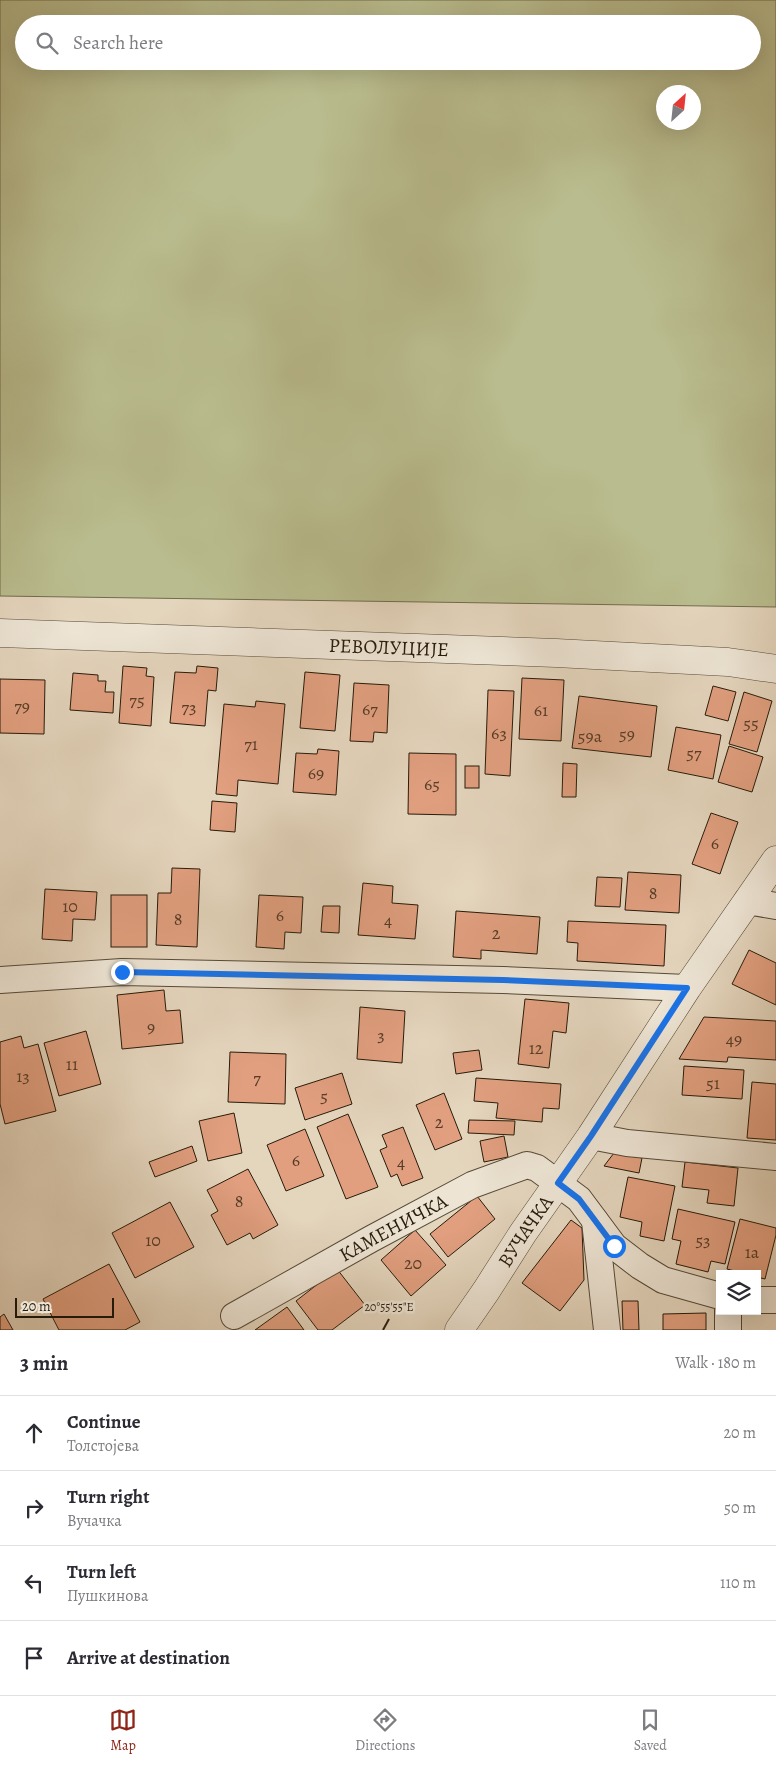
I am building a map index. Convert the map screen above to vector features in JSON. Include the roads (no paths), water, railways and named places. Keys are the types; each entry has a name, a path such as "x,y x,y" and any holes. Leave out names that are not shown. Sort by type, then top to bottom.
{"street":[{"name":"РЕВОЛУЦИЈЕ","path":"0,633 556,653 728,662 776,669"},
{"name":"ВУЧАЧКА","path":"459,1330 523,1233 591,1136 687,988 776,860"},
{"path":"747,901 776,906"},
{"path":"0,980 122,972 503,980 687,988"},
{"path":"591,1136 627,1143 776,1157"},
{"name":"КАМЕНИЧКА","path":"234,1316 472,1185 527,1165 537,1168 558,1183"},
{"path":"558,1183 579,1199 614,1246 663,1280 716,1295"},
{"path":"594,1221 607,1330"},
{"path":"761,1300 776,1300"},
{"path":"728,1315 728,1330"}]}
